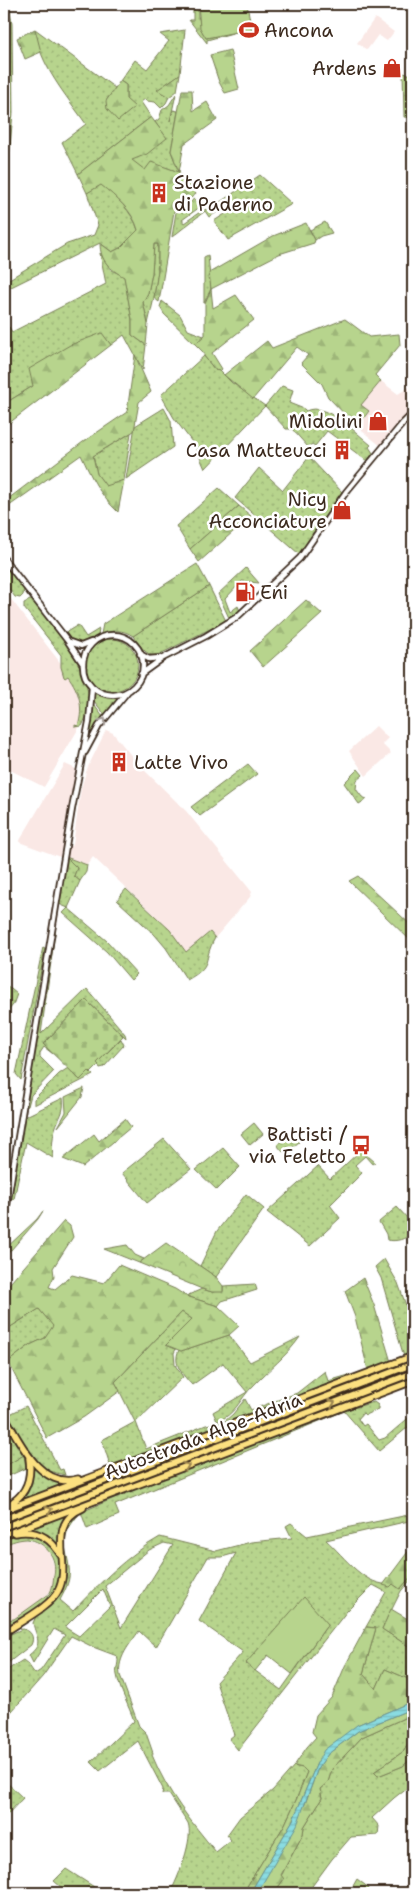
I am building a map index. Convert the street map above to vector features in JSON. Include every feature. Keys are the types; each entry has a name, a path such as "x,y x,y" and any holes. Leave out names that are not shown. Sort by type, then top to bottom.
{"highway":[{"path":"4,1508 413,1356"},
{"name":"Autostrada Alpe-Adria","path":"4,1518 413,1364"},
{"name":"Autostrada Alpe-Adria","path":"4,1527 413,1373"},
{"path":"4,1535 413,1381"},
{"path":"5,1419 29,1456 42,1472 64,1480 74,1480 128,1463"},
{"path":"4,1508 15,1501 29,1480 29,1456"},
{"path":"4,1633 46,1604 57,1593 62,1584 64,1568 60,1544 63,1529 69,1518 80,1510 140,1484"},
{"path":"4,1535 24,1532 42,1536 56,1547 61,1556"}],"main road":[{"path":"141,674 163,658 230,622 300,558 346,492 413,412"},
{"path":"4,559 67,640 82,664 85,677 92,687 108,695 121,694 128,690"},
{"path":"67,640 81,646 102,637 111,635 121,636 133,643 140,654 143,664 137,682 128,690 99,726 83,755"},
{"path":"82,664 84,654 94,641"},
{"path":"140,654 149,659 163,658"},
{"path":"4,1223 72,808 83,755 92,700 92,687"}],"shaded area":[{"path":"375,18 394,32 387,41 378,35 367,50 357,43"},
{"name":"Midolini","path":"381,381 398,394 411,386 413,396 412,407 381,446 357,427 369,412 361,405"},
{"path":"4,590 79,687 83,721 44,787 4,767"},
{"path":"376,726 388,738 382,744 391,753 366,776 349,751"},
{"path":"106,730 113,733 138,764 186,811 252,892 250,897 215,938 210,932 186,952 163,923 93,857 87,865 66,857 67,847 73,845 81,788 87,769"},
{"path":"65,764 76,769 60,857 19,842"},
{"path":"23,1539 39,1543 49,1551 55,1569 52,1590 14,1619 4,1620 4,1545"}],"green space":[{"path":"193,4 198,4 198,16 206,38 240,31 207,40 207,43 189,20 193,20"},
{"path":"198,4 247,4 252,32 243,34 242,31 206,38 200,28"},
{"path":"7,7 10,10 12,24 13,113 7,181 4,182 4,10"},
{"path":"35,29 115,88 106,101 126,99 126,85 120,81 135,60 147,69 169,41 160,34 185,30 180,74 158,90 169,97 161,108 155,102 145,99 141,102 151,117 78,174 62,142 86,124 54,79 42,55"},
{"path":"35,29 41,52 25,59 17,38"},
{"path":"230,50 239,89 225,93 219,82 210,55"},
{"path":"403,73 413,75 413,118 404,117"},
{"path":"180,74 177,91 169,97 157,90"},
{"path":"120,81 126,85 126,99 135,107 118,121 107,109 106,101"},
{"path":"182,90 192,90 193,111 207,102 217,120 184,144 179,172 171,151"},
{"path":"176,94 170,121 173,110 178,111 171,151 179,172 151,163 145,171 131,160 166,138 155,122 159,119 162,110 169,105"},
{"path":"151,117 167,138 147,154 132,160 145,170 151,162 179,172 196,194 174,211 159,302 154,298 158,270 158,244 154,244 152,273 148,293 143,302 148,324 146,345 132,335 132,320 124,277 107,264 100,249 100,243 112,252 120,248 138,230 136,223 123,205 101,185 87,193 78,174"},
{"path":"260,175 292,204 228,240 214,221 233,209 229,205 209,217 205,211 172,237 176,212 194,199 200,207 182,220 184,223 203,210 210,209"},
{"path":"101,184 128,211 138,230 120,248 112,252 100,243 5,290 6,281 67,244 94,235 98,225 87,193"},
{"path":"325,222 332,233 315,240 310,230"},
{"path":"306,223 315,240 314,243 279,254 211,289 209,273 273,236"},
{"path":"154,244 158,244 158,270 148,324 143,302 148,293 152,273"},
{"path":"100,253 111,270 124,276 132,320 132,335 146,345 143,370 124,335 111,345 102,334 33,386 4,404 4,331 9,327 12,332 106,284"},
{"path":"208,255 211,289 204,303 204,257"},
{"path":"211,289 213,308 236,295 254,320 212,353 222,369 220,371 215,370 204,356 204,353 195,344 205,335 205,303"},
{"path":"162,301 180,315 188,330 204,336 195,344 164,314 160,307"},
{"path":"345,319 369,337 399,334 400,345 375,375 381,381 361,405 369,411 357,427 328,397 322,384 301,363 308,355 297,347 253,399 224,375 267,341 272,348"},
{"path":"102,333 111,345 4,427 4,404 33,386 29,369 70,345"},
{"path":"135,355 151,392 139,402 134,431 93,456 97,474 106,486 124,480 118,512 100,492 81,455 5,509 4,502 83,442 127,412"},
{"path":"204,356 215,370 220,371 231,382 265,406 205,469 195,446 174,418 161,395"},
{"path":"282,386 293,390 289,403 306,411 314,409 331,414 349,426 371,445 369,447 373,453 367,461 327,431 315,446 312,444 308,447 292,429 286,429 265,406"},
{"path":"164,408 171,421 173,447 126,479 135,426"},
{"path":"131,433 124,480 106,487 97,474 93,456"},
{"path":"309,457 342,492 299,554 235,498 259,468 283,490"},
{"path":"219,488 239,506 190,549 176,526"},
{"path":"239,506 251,516 199,562 190,549"},
{"path":"4,564 24,590 20,598 15,597 4,582"},
{"path":"197,564 209,586 133,636 117,631 101,634 103,624"},
{"path":"246,568 259,583 242,581 225,599 230,612 238,606 240,611 230,620 218,594"},
{"path":"209,586 226,621 158,655 146,652 133,636"},
{"path":"30,600 33,601 66,644 84,676 88,693 88,709 82,726 75,727 75,725 78,726 81,712 78,693 68,676 64,677 61,667 61,655 24,608 24,603"},
{"path":"306,600 322,614 263,667 250,651"},
{"path":"78,625 86,637 99,629 98,636 81,644 71,640 65,633"},
{"path":"112,639 126,643 134,651 138,665 134,679 126,687 112,691 98,687 90,679 86,665 90,651 98,643"},
{"path":"94,690 104,696 120,696 105,715 94,701"},
{"path":"94,705 103,717 86,748"},
{"path":"248,764 257,774 200,816 191,807"},
{"path":"358,769 363,775 357,780 356,789 362,797 367,799 359,804 344,783"},
{"path":"66,857 77,868 74,876 80,881 68,908 59,904 41,1034 87,989 125,1034 126,1038 86,1000 43,1044 53,1054 44,1047 40,1057 54,1071 31,1095 28,1106 24,1108"},
{"path":"66,857 87,865 86,872 80,881 74,876 77,868"},
{"path":"358,876 413,927 413,943 349,881"},
{"path":"126,889 170,930 186,952 210,932 215,938 201,970 187,980 155,935 117,900"},
{"path":"68,908 107,941 137,974 131,980 107,952 63,913"},
{"path":"43,947 45,948 21,1080 16,1074"},
{"path":"6,985 17,994 13,1005 8,1011 4,1008 4,988"},
{"path":"86,1000 123,1036 97,1063 99,1065 80,1080 43,1044"},
{"path":"121,1039 124,1045 104,1067 100,1068 97,1063"},
{"path":"68,1068 80,1080 89,1071 93,1075 34,1105 34,1099 59,1074"},
{"path":"84,1088 82,1097 58,1127 66,1112 65,1097"},
{"path":"63,1098 62,1111 53,1136 53,1158 26,1142 14,1199 11,1199 24,1117"},
{"path":"125,1119 131,1127 83,1167 63,1159 94,1134 99,1141"},
{"path":"254,1123 263,1134 250,1145 241,1134"},
{"path":"290,1133 299,1142 287,1152 285,1150 283,1152 277,1145"},
{"path":"164,1139 191,1169 147,1203 122,1173"},
{"path":"223,1148 240,1167 217,1190 196,1170"},
{"path":"361,1150 375,1162 372,1164 365,1156 355,1165 362,1173 330,1205 340,1218 310,1246 267,1212 318,1166 330,1179"},
{"path":"246,1194 264,1209 216,1277 200,1266 217,1231"},
{"path":"397,1207 410,1221 413,1220 413,1234 400,1240 387,1240 386,1234 379,1222"},
{"path":"43,1211 38,1219 4,1258 4,1250"},
{"path":"64,1221 70,1226 73,1237 53,1268 54,1276 49,1287 55,1289 72,1275 104,1283 119,1265 175,1289 186,1296 218,1306 239,1326 229,1335 181,1351 166,1345 192,1319 182,1312 115,1382 120,1391 84,1417 47,1438 8,1362 30,1345 45,1338 53,1326 39,1309 4,1331 4,1290"},
{"path":"166,1243 216,1277 223,1286 223,1292 212,1292 202,1289 139,1263"},
{"path":"127,1245 135,1255 144,1259 139,1263 104,1249"},
{"path":"384,1259 398,1283 413,1325 413,1353 404,1357 381,1278 375,1267"},
{"path":"363,1278 374,1305 391,1362 368,1370 355,1317 345,1291"},
{"path":"255,1284 257,1290 222,1301 218,1306 186,1296 202,1289 212,1292 223,1291 223,1286"},
{"path":"39,1309 54,1326 45,1338 30,1345 8,1362 4,1353 4,1331"},
{"path":"182,1312 192,1319 166,1345 176,1349 174,1353 175,1365 183,1377 136,1422 146,1449 206,1425 225,1421 245,1399 251,1410 297,1393 325,1371 328,1381 349,1375 349,1377 147,1453 110,1465 102,1440 135,1422 115,1382"},
{"path":"229,1335 250,1362 300,1337 283,1357 248,1391 233,1411 217,1421 213,1412 247,1392 223,1363 192,1385 178,1365 177,1355 179,1350 181,1351"},
{"path":"374,1402 378,1405 378,1409 365,1415 363,1413 358,1419 363,1426 366,1424 379,1440 385,1438 413,1414 413,1423 379,1451 344,1411 115,1505 119,1515 87,1529 81,1512 150,1483 331,1414"},
{"path":"4,1403 10,1414 26,1406 60,1470 63,1469 65,1475 46,1469 31,1456 4,1408"},
{"path":"4,1424 24,1455 4,1467"},
{"path":"24,1455 26,1468 4,1478 4,1467"},
{"path":"32,1465 46,1477 67,1483 19,1501 31,1483"},
{"path":"73,1512 61,1528 58,1547 44,1535 27,1529"},
{"path":"81,1512 70,1526 65,1540 69,1580 60,1600 73,1611 124,1562 160,1537 216,1551 251,1542 292,1538 286,1526 291,1523 307,1536 413,1514 413,1520 326,1540 356,1570 373,1581 393,1584 400,1589 413,1574 413,1577 401,1591 382,1629 413,1649 413,1681 385,1669 376,1689 363,1674 376,1628 366,1627 386,1592 373,1585 347,1611 238,1750 229,1739 234,1735 216,1682 243,1652 199,1621 236,1553 222,1557 208,1557 156,1647 139,1631 122,1657 120,1675 139,1726 146,1733 158,1769 180,1806 216,1852 231,1840 227,1835 240,1817 273,1790 294,1766 303,1768 307,1772 285,1824 243,1893 170,1893 181,1869 187,1848 189,1838 188,1823 169,1794 162,1794 163,1789 138,1741 100,1771 91,1762 134,1721 118,1681 117,1656 71,1636 43,1676 4,1720 4,1672 23,1660 35,1674 41,1670 65,1635 54,1629 33,1663 29,1655 34,1651 38,1640 33,1623 63,1585 66,1565 64,1540 66,1531 70,1522","holes":["164,1543 173,1545 121,1628 105,1586 149,1550","103,1589 110,1606 79,1636 66,1628","328,1624 281,1690 246,1664"]},
{"path":"19,1534 38,1538 46,1543 57,1557 61,1575 55,1591 35,1610 18,1620 4,1625 4,1620 14,1619 49,1594 53,1585 54,1562 45,1547 33,1540 27,1539 4,1545 4,1539"},
{"path":"413,1545 413,1574 400,1589 393,1584 390,1587 383,1585"},
{"path":"304,1597 328,1624 292,1674 268,1655 255,1671 246,1663"},
{"path":"391,1609 413,1622 413,1649 382,1629"},
{"path":"366,1627 376,1628 363,1674 376,1689 385,1669 413,1681 413,1701 357,1725 317,1763 293,1820 250,1893 243,1893 285,1824 307,1772 303,1768 294,1766 316,1737 312,1732 316,1715 332,1697 345,1666"},
{"path":"22,1629 31,1634 33,1639 31,1645 4,1666 4,1637"},
{"path":"413,1708 413,1714 362,1737 332,1769 328,1782 320,1789 322,1798 304,1827 303,1834 281,1875 284,1879 274,1893 257,1893 305,1804 318,1768 328,1754 358,1731"},
{"path":"413,1714 413,1734 404,1751 374,1772 378,1776 403,1766 413,1757 413,1783 372,1818 379,1826 378,1835 351,1837 307,1893 291,1891 288,1893 274,1893 284,1879 281,1876 303,1834 304,1827 322,1798 320,1789 328,1782 332,1769 362,1737"},
{"path":"413,1734 413,1757 403,1766 378,1776 374,1772 404,1751"},
{"path":"4,1780 23,1798 4,1818"},
{"path":"66,1869 102,1892 68,1893 54,1881"},
{"path":"357,1879 369,1888 366,1893 349,1893"}],"water":[{"path":"413,1701 413,1708 358,1731 328,1754 318,1768 297,1825 257,1893 250,1893 293,1820 324,1750 357,1725"}],"place":[{"name":"Ancona","path":"249,30"},
{"name":"Ardens","path":"392,68"},
{"name":"Stazione di Paderno","path":"159,193"},
{"name":"Midolini","path":"378,421"},
{"name":"Casa Matteucci","path":"342,450"},
{"name":"Nicy Acconciature","path":"342,510"},
{"name":"Eni","path":"245,592"},
{"name":"Latte Vivo","path":"119,762"},
{"name":"Battisti / via Feletto","path":"361,1145"}]}
